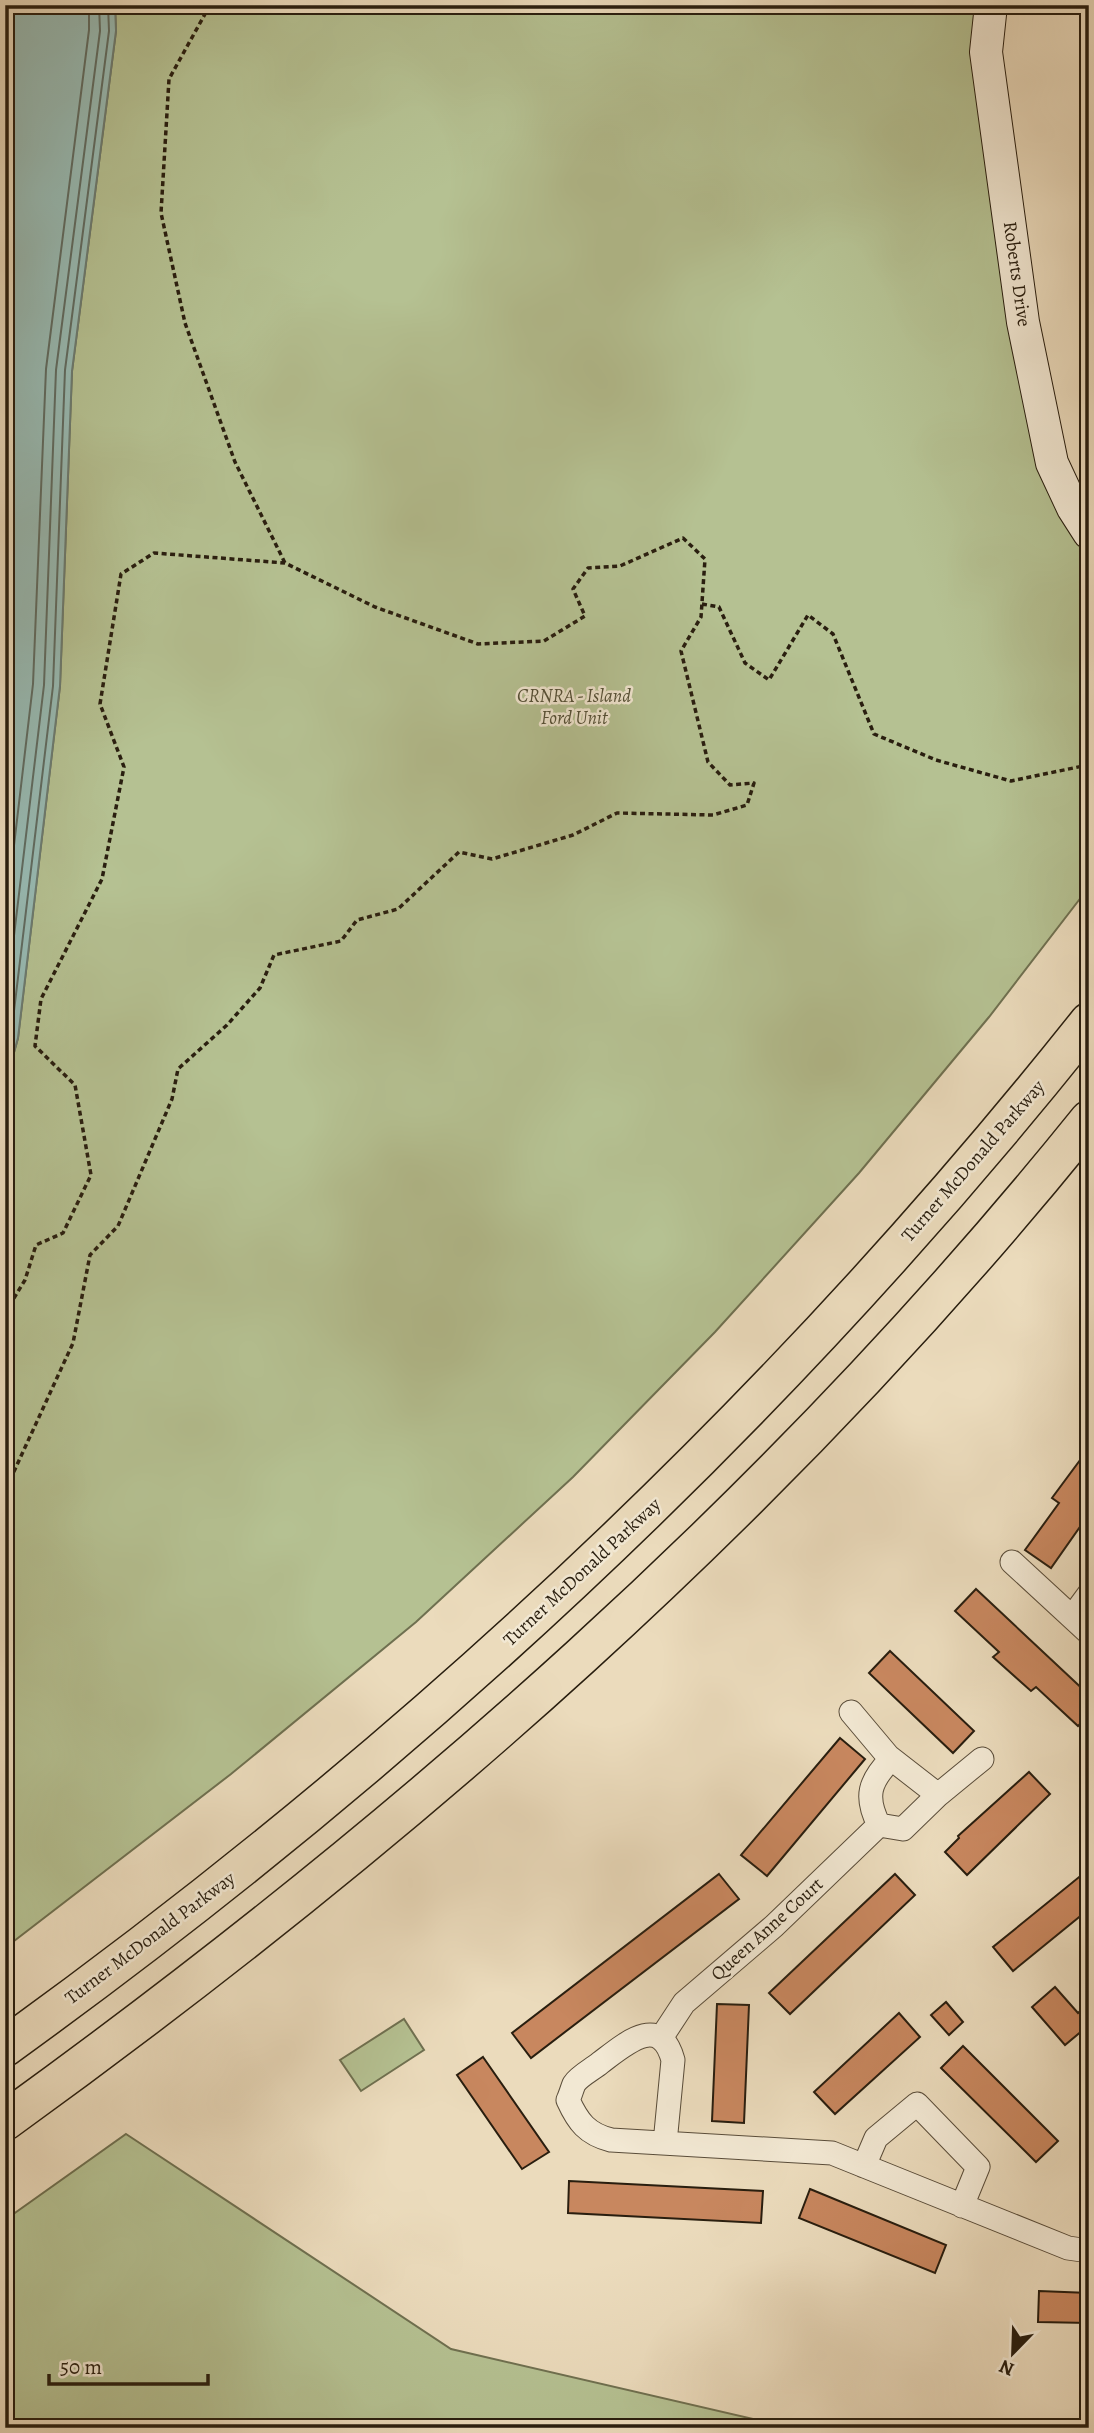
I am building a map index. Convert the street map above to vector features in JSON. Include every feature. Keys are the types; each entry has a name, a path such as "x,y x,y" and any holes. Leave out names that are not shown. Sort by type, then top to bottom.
{"highway":[{"name":"Turner McDonald Parkway","path":"5,2047 124,1960 297,1824 472,1675 587,1569 710,1448 858,1293 1010,1119 1089,1022"},
{"path":"5,2121 164,2005 338,1869 462,1763 635,1607 762,1483 869,1372 1089,1120"}],"street":[{"name":"Roberts Drive","path":"991,5 986,52 1023,322 1052,463 1073,508 1089,533"},
{"path":"1012,1562 1080,1625 1089,1594"},
{"path":"851,1712 891,1759 938,1795"},
{"path":"891,1759 878,1772 869,1790 870,1804 879,1825 903,1829 938,1795 982,1759"},
{"name":"Queen Anne Court","path":"661,2038 684,2003 774,1926 879,1825"},
{"path":"665,2143 673,2060 670,2047 661,2038 645,2034 631,2040 575,2083 568,2100 577,2121 594,2136 611,2140 832,2153 1068,2248 1089,2251"},
{"path":"864,2166 876,2138 917,2104 978,2167 962,2206"}],"path":[{"path":"210,5 169,79 161,213 185,323 235,462 285,563"},
{"path":"5,1313 25,1280 36,1245 63,1233 91,1175 75,1085 35,1046 41,999 102,879 124,768 100,704 121,574 154,554 285,563 375,607 478,643 544,641 585,616 573,589 589,568 620,566 683,538 705,559 701,617 681,652 708,762 730,785 754,783 747,806 713,815 617,813 573,835 492,859 459,852 398,909 356,920 341,941 274,955 260,988 227,1025 177,1069 172,1099 118,1226 90,1255 73,1343 5,1491"},
{"path":"702,604 719,607 745,663 769,680 808,615 833,634 874,734 936,760 1011,781 1083,766 1089,760"}],"green space":[{"name":"CRNRA - Island Ford Unit","path":"115,5 989,5 1036,450 1089,499 1089,887 989,1017 859,1173 715,1332 573,1477 416,1622 231,1774 5,1948 5,1085 18,1038 60,686 72,371 116,31"},
{"path":"404,2019 424,2050 361,2091 340,2060"},
{"path":"126,2134 451,2349 792,2428 5,2428 5,2220"}],"water":[{"path":"5,5 115,5 116,31 72,371 60,686 18,1038 5,1084"}],"building":[{"path":"1089,1448 1089,1514 1051,1568 1025,1550 1059,1503 1052,1498"},
{"path":"976,1589 1089,1695 1089,1715 1078,1726 1036,1687 1031,1691 993,1657 999,1652 955,1611"},
{"path":"890,1651 974,1731 953,1753 869,1673"},
{"path":"840,1738 865,1759 767,1876 741,1855"},
{"path":"1029,1772 1050,1794 967,1875 945,1852 958,1836"},
{"path":"1089,1869 1089,1909 1013,1971 993,1947"},
{"path":"719,1874 739,1899 531,2058 512,2033"},
{"path":"895,1874 915,1895 790,2014 769,1993"},
{"path":"1055,1987 1078,2013 1089,2003 1089,2025 1065,2045 1032,2007"},
{"path":"946,2002 963,2022 949,2035 931,2015"},
{"path":"717,2004 749,2005 744,2123 712,2121"},
{"path":"899,2013 920,2037 835,2114 814,2092"},
{"path":"963,2046 1058,2141 1036,2162 941,2068"},
{"path":"483,2057 549,2152 522,2169 457,2075"},
{"path":"569,2181 763,2191 761,2223 568,2213"},
{"path":"810,2189 946,2245 935,2273 799,2218"},
{"path":"1039,2291 1089,2293 1089,2323 1038,2322"}]}
